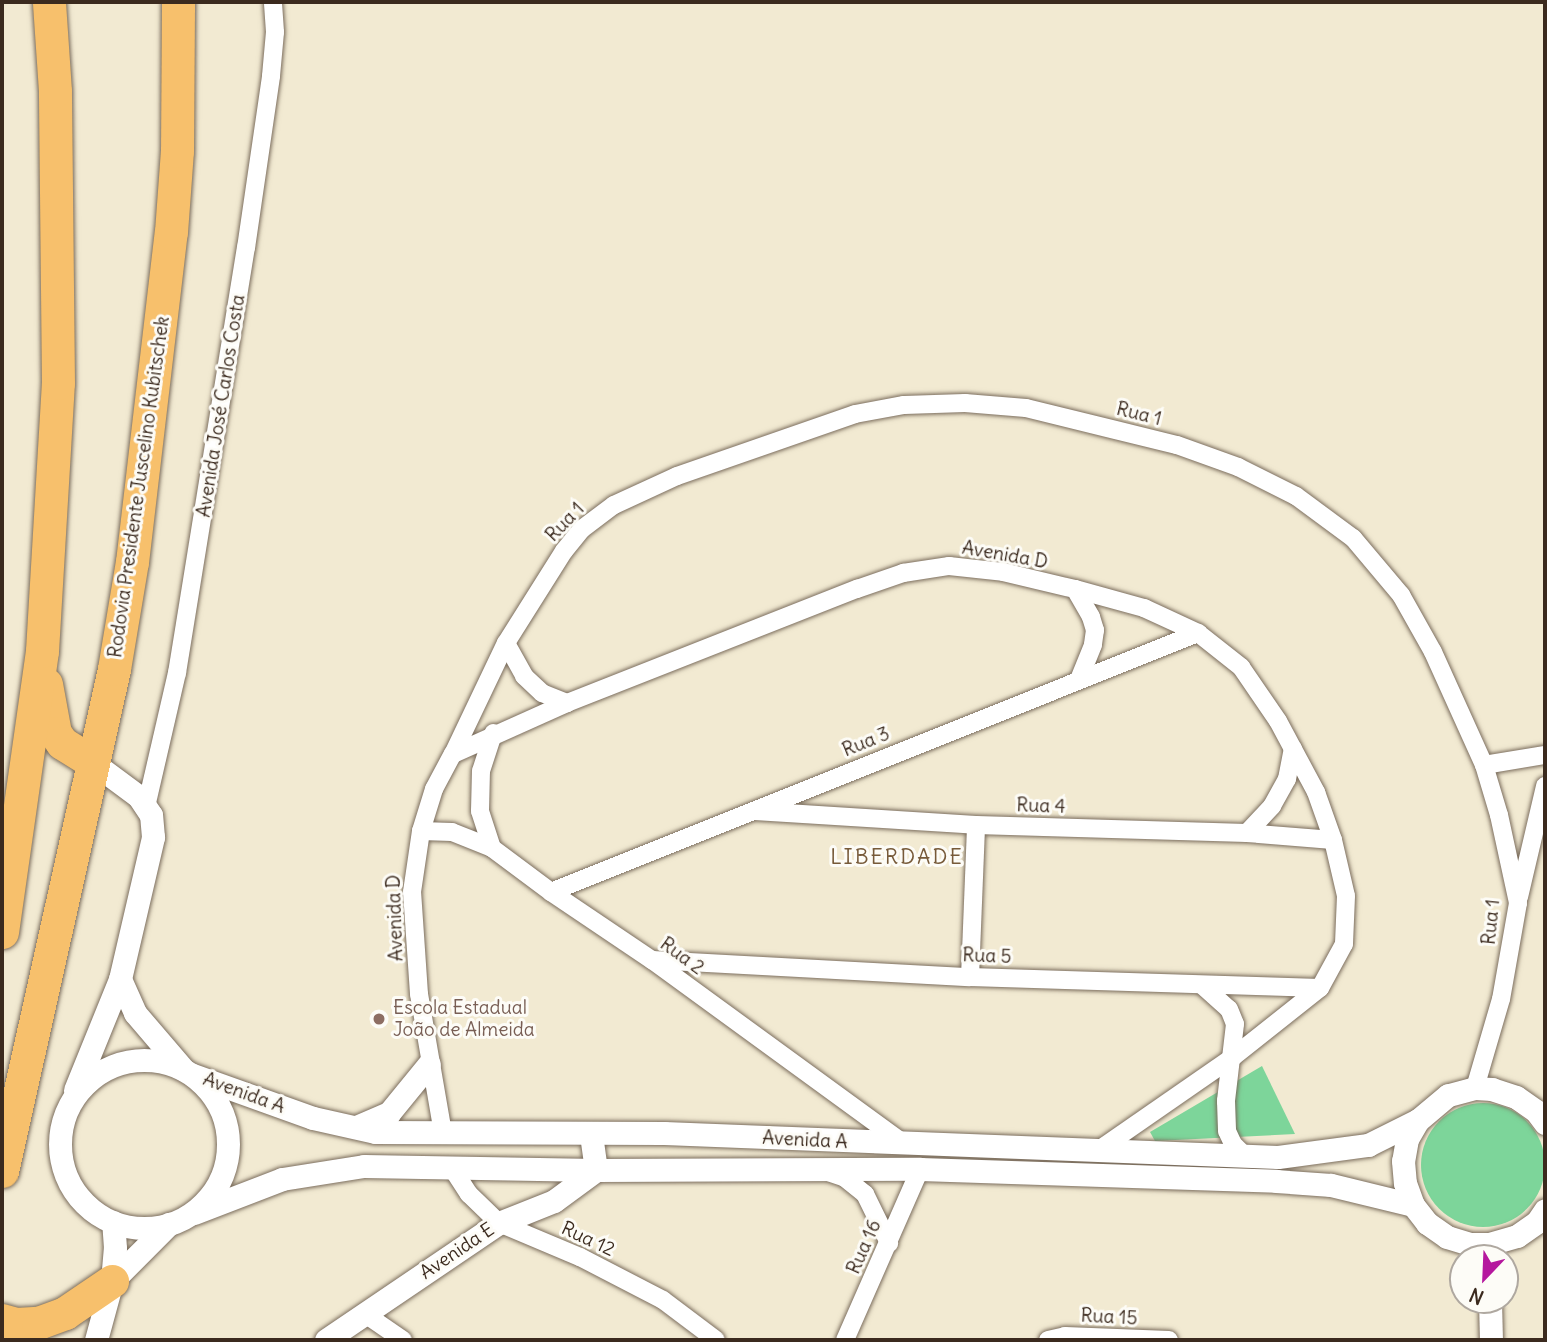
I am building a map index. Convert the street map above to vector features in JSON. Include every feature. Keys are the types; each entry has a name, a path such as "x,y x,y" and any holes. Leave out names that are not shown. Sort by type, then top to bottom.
{"highway":[{"path":"2,932 42,650 58,370 56,104 49,2"},
{"name":"Rodovia Presidente Juscelino Kubitschek","path":"2,1184 114,668 132,562 162,325 177,151 178,2"},
{"path":"42,650 51,722 55,733 62,743 92,762"},
{"path":"2,763 30,729"},
{"path":"2,1320 16,1324 38,1323 65,1313 112,1281"}],"street":[{"name":"Avenida José Carlos Costa","path":"70,1102 120,979 153,837 151,815 146,807 177,673 246,248 271,76 275,32 273,2"},
{"name":"Rua 1","path":"453,754 506,643 549,571 582,529 614,505 677,475 855,414 904,405 965,403 1026,408 1177,445 1237,467 1296,496 1353,538 1407,606 1433,652 1484,765 1499,815 1518,904 1501,999 1475,1088"},
{"name":"Avenida D","path":"443,1133 419,994 412,892 421,831 434,789 453,754 493,733 567,703 904,573 949,566 1003,572 1075,589 1144,608 1198,633 1241,667 1293,749 1316,792 1333,840 1346,896 1344,944 1320,988 1233,1057 1097,1151"},
{"path":"1075,589 1091,617 1095,630 1093,645 1079,680"},
{"name":"Rua 3","path":"551,892 1198,633"},
{"path":"506,643 524,676 542,693 567,703"},
{"path":"492,848 480,811 481,771 493,733"},
{"path":"1247,833 1272,806 1282,788 1293,749"},
{"path":"1484,765 1545,755"},
{"path":"92,762 109,772 146,807"},
{"path":"1518,904 1545,786"},
{"name":"Rua 4","path":"748,811 976,825 1247,833 1333,840"},
{"path":"970,977 976,825"},
{"name":"Rua 2","path":"421,831 452,832 492,848 551,892 652,960 905,1145"},
{"name":"Rua 5","path":"652,960 970,977 1320,988"},
{"path":"120,979 135,1013 189,1073 212,1094 225,1117 229,1144 225,1170 212,1194 194,1213 169,1224 141,1228 113,1222 88,1207 70,1185 60,1158 60,1129 70,1102 88,1080 112,1065 139,1059 168,1063 189,1073"},
{"path":"1202,985 1216,996 1235,1024 1227,1101 1227,1131 1233,1144 1247,1157"},
{"path":"356,1127 389,1113 429,1064"},
{"name":"Avenida A","path":"189,1073 313,1118 375,1132 664,1133 905,1145 1278,1157 1368,1145 1418,1120"},
{"path":"1470,1244 1447,1237 1427,1223 1413,1205 1405,1184 1403,1161 1407,1139 1418,1120 1448,1095 1475,1088 1492,1089 1516,1097 1536,1111 1545,1124"},
{"path":"591,1133 596,1170"},
{"name":"Avenida A","path":"194,1213 282,1179 364,1166 596,1170 920,1170 1276,1181 1331,1185 1413,1205"},
{"name":"Rua 12","path":"452,1168 469,1194 499,1223 580,1257 663,1300 716,1340"},
{"path":"820,1169 845,1178 864,1194 889,1243"},
{"name":"Avenida E","path":"326,1340 499,1223 554,1201 596,1170"},
{"name":"Rua 16","path":"845,1340 920,1170"},
{"path":"1502,1244 1537,1222 1545,1210"},
{"path":"96,1340 112,1281 115,1248 113,1222"},
{"path":"112,1281 169,1224"},
{"path":"365,1314 403,1340"},
{"path":"1490,1314 1491,1340"},
{"name":"Rua 15","path":"1048,1340 1065,1336 1169,1340"}],"green space":[{"path":"1262,1066 1295,1134 1155,1141 1150,1132"},
{"path":"1483,1103 1507,1107 1527,1121 1541,1141 1545,1165 1541,1189 1527,1209 1507,1223 1483,1227 1459,1223 1439,1209 1425,1189 1421,1165 1425,1141 1439,1121 1459,1107"}],"place":[{"name":"Escola Estadual João de Almeida","path":"379,1019"}],"district":[{"name":"LIBERDADE","path":"897,857"}]}
